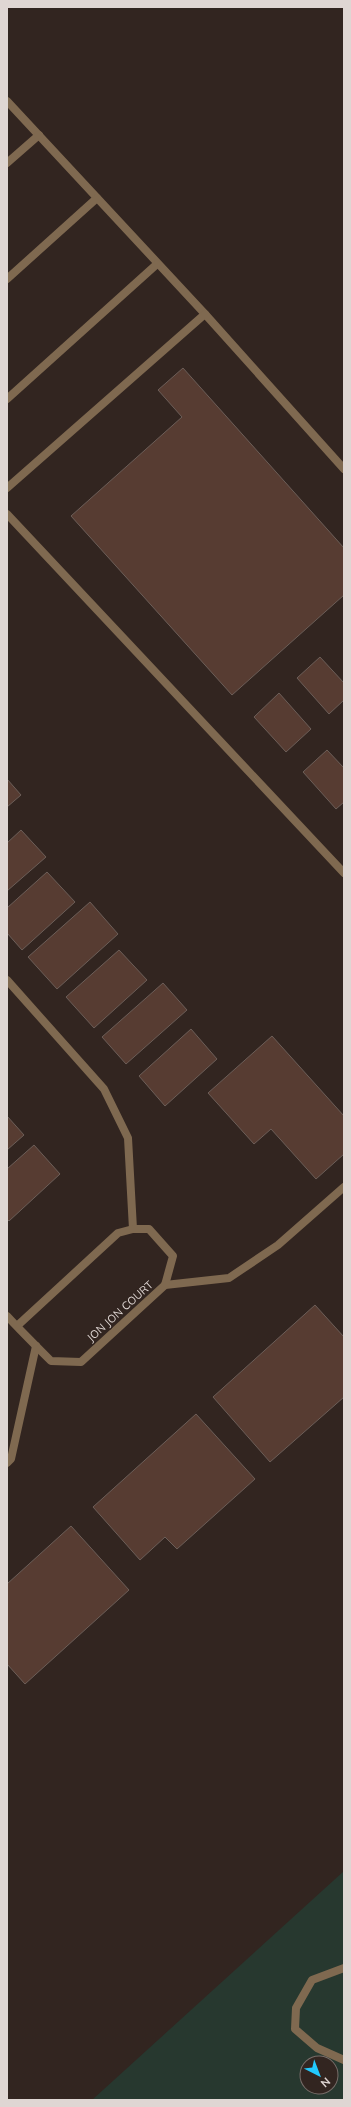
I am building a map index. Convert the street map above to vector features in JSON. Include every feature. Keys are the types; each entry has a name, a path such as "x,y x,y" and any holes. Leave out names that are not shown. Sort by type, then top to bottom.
{"street":[{"path":"7,101 204,314 344,469"},
{"path":"7,163 39,135"},
{"path":"7,279 97,198"},
{"path":"7,400 157,264"},
{"path":"7,488 204,314"},
{"path":"7,514 344,873"},
{"path":"7,980 104,1089 128,1138 133,1229"},
{"path":"165,1285 229,1278 278,1246 344,1186"},
{"name":"JON JON COURT","path":"7,1316 51,1361 81,1362 165,1285 174,1256 149,1229 133,1229 118,1233 17,1326"},
{"path":"7,1463 11,1460 36,1346"},
{"path":"344,1968 312,1980 296,2008 295,2029 317,2048 344,2060"}],"green space":[{"path":"344,1871 344,2100 92,2100"}],"building":[{"path":"183,368 344,548 344,595 232,695 71,516 182,417 158,390"},
{"path":"320,657 344,683 344,700 329,714 297,678"},
{"path":"279,693 311,729 286,752 254,717"},
{"path":"327,750 344,768 344,802 336,809 303,772"},
{"path":"7,779 21,795 7,807"},
{"path":"21,830 46,857 7,891 7,843"},
{"path":"47,872 75,902 22,950 7,933 7,908"},
{"path":"90,902 118,934 57,989 28,957"},
{"path":"119,950 147,980 94,1028 66,997"},
{"path":"163,983 187,1010 126,1064 102,1037"},
{"path":"191,1029 217,1059 165,1106 139,1076"},
{"path":"272,1036 344,1116 344,1154 316,1179 271,1129 254,1144 208,1093"},
{"path":"7,1116 24,1135 7,1150"},
{"path":"34,1145 60,1174 9,1221 7,1219 7,1169"},
{"path":"315,1305 344,1337 344,1397 270,1462 213,1397"},
{"path":"196,1414 255,1479 177,1549 165,1537 140,1560 93,1507"},
{"path":"71,1526 129,1590 25,1684 7,1664 7,1584"}]}
